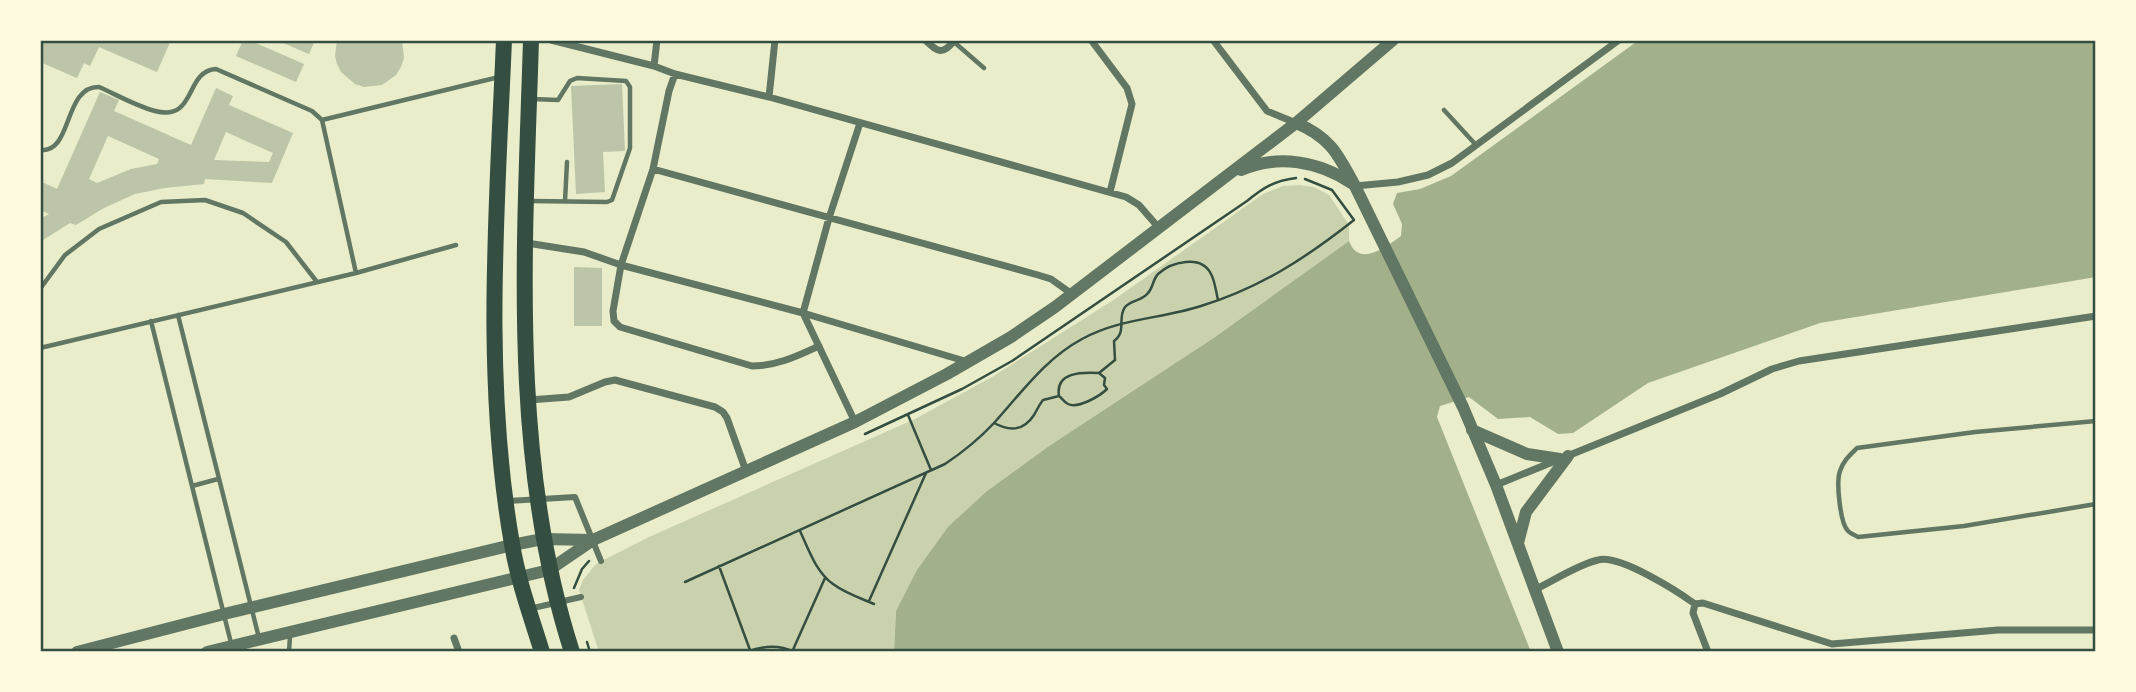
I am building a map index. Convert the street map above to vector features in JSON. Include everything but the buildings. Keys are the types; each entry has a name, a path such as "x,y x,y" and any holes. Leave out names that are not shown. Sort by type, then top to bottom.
{"main road":[{"path":"504,40 496,239 496,354 500,450 512,545 542,652"},
{"path":"531,40 525,242 529,400 543,539 557,602 572,652"}],"street":[{"path":"551,40 769,97 1110,192 1139,205 1159,228"},
{"path":"654,66 657,40"},
{"path":"769,97 775,40"},
{"path":"925,40 936,50 942,51 954,41"},
{"path":"1091,40 1127,88 1132,104 1110,192"},
{"path":"1213,40 1267,111 1313,130 1338,152 1463,407 1496,485 1558,652"},
{"path":"207,652 550,570 593,540 855,422 1012,337 1296,123 1393,40"},
{"path":"1219,181 1255,164 1274,160 1313,165 1340,176 1355,186 1398,182 1428,175 1452,163 1619,40"},
{"path":"675,74 653,169 621,265 612,311 614,321 620,327 752,366 768,366 820,346"},
{"path":"855,422 803,313 860,123"},
{"path":"653,169 1051,279 1072,294"},
{"path":"525,242 584,252 621,265 803,313 968,362"},
{"path":"1496,485 1720,394 1772,369 1799,361 2096,316"},
{"path":"529,400 569,397 614,380 715,407 727,418 746,471"},
{"path":"1472,430 1527,454 1564,458"},
{"path":"1518,544 1526,512 1564,458"},
{"path":"506,501 575,497 601,561"},
{"path":"77,652 512,545 543,539 593,540"},
{"path":"1534,590 1597,560 1609,558 1640,571 1695,604 1703,603 1832,648 1998,630 2096,630"},
{"path":"529,609 581,597"},
{"path":"1695,604 1693,613 1708,652"},
{"path":"453,638 459,652"}],"lane":[{"path":"954,41 984,68"},
{"path":"40,150 52,149 58,143 84,90 99,87 156,111 169,112 180,109 187,102 201,74 216,69 312,111 322,120 356,273"},
{"path":"322,120 503,76"},
{"path":"526,201 612,200 630,148 630,86 626,81 577,78 570,81 558,100 529,99"},
{"path":"1444,110 1476,145"},
{"path":"565,201 567,162"},
{"path":"40,289 65,255 99,229 161,202 205,200 243,213 286,242 317,282"},
{"path":"40,348 356,273 456,245"},
{"path":"178,315 260,639"},
{"path":"151,321 232,645"},
{"path":"2096,421 1989,430 1857,448 1845,460 1839,472 1839,486 1842,517 1847,530 1858,537 1964,526 2096,504"},
{"path":"192,486 219,479"},
{"path":"289,652 290,632"}],"path":[{"path":"685,582 931,471 966,450 1055,356 1082,339 1121,323 1179,312 1218,300 1265,281 1315,251 1354,220"},
{"path":"1099,373 1115,360 1114,341 1122,332 1124,308 1149,293 1157,274 1180,262 1203,265 1210,271 1218,300"},
{"path":"1099,373 1105,378 1104,385 1107,389 1103,393 1076,405 1069,404 1059,396 1058,390 1063,379 1070,374 1099,373"},
{"path":"994,423 1014,430 1026,424 1043,400 1059,396"},
{"path":"908,415 931,471"},
{"path":"869,601 926,473"},
{"path":"800,530 817,568 825,578 841,589 874,604"},
{"path":"719,566 748,651 768,646 793,651 825,578"}],"shaded area":[{"path":"1639,40 2096,40 2096,277 1820,323 1648,383 1573,433 1558,434 1530,417 1498,419 1469,397 1440,406 1437,417 1531,652 894,652 896,611 917,570 948,527 987,491 1049,446 1215,337 1349,241 1359,253 1381,250 1401,236 1402,224 1393,204 1397,193 1420,189 1451,176"},
{"path":"1283,186 1314,187 1329,195 1349,225 1349,241 1215,337 1049,446 987,491 896,611 894,652 599,652 579,590 583,580 596,564 649,537 915,419 992,377 1115,299 1263,194"}]}
